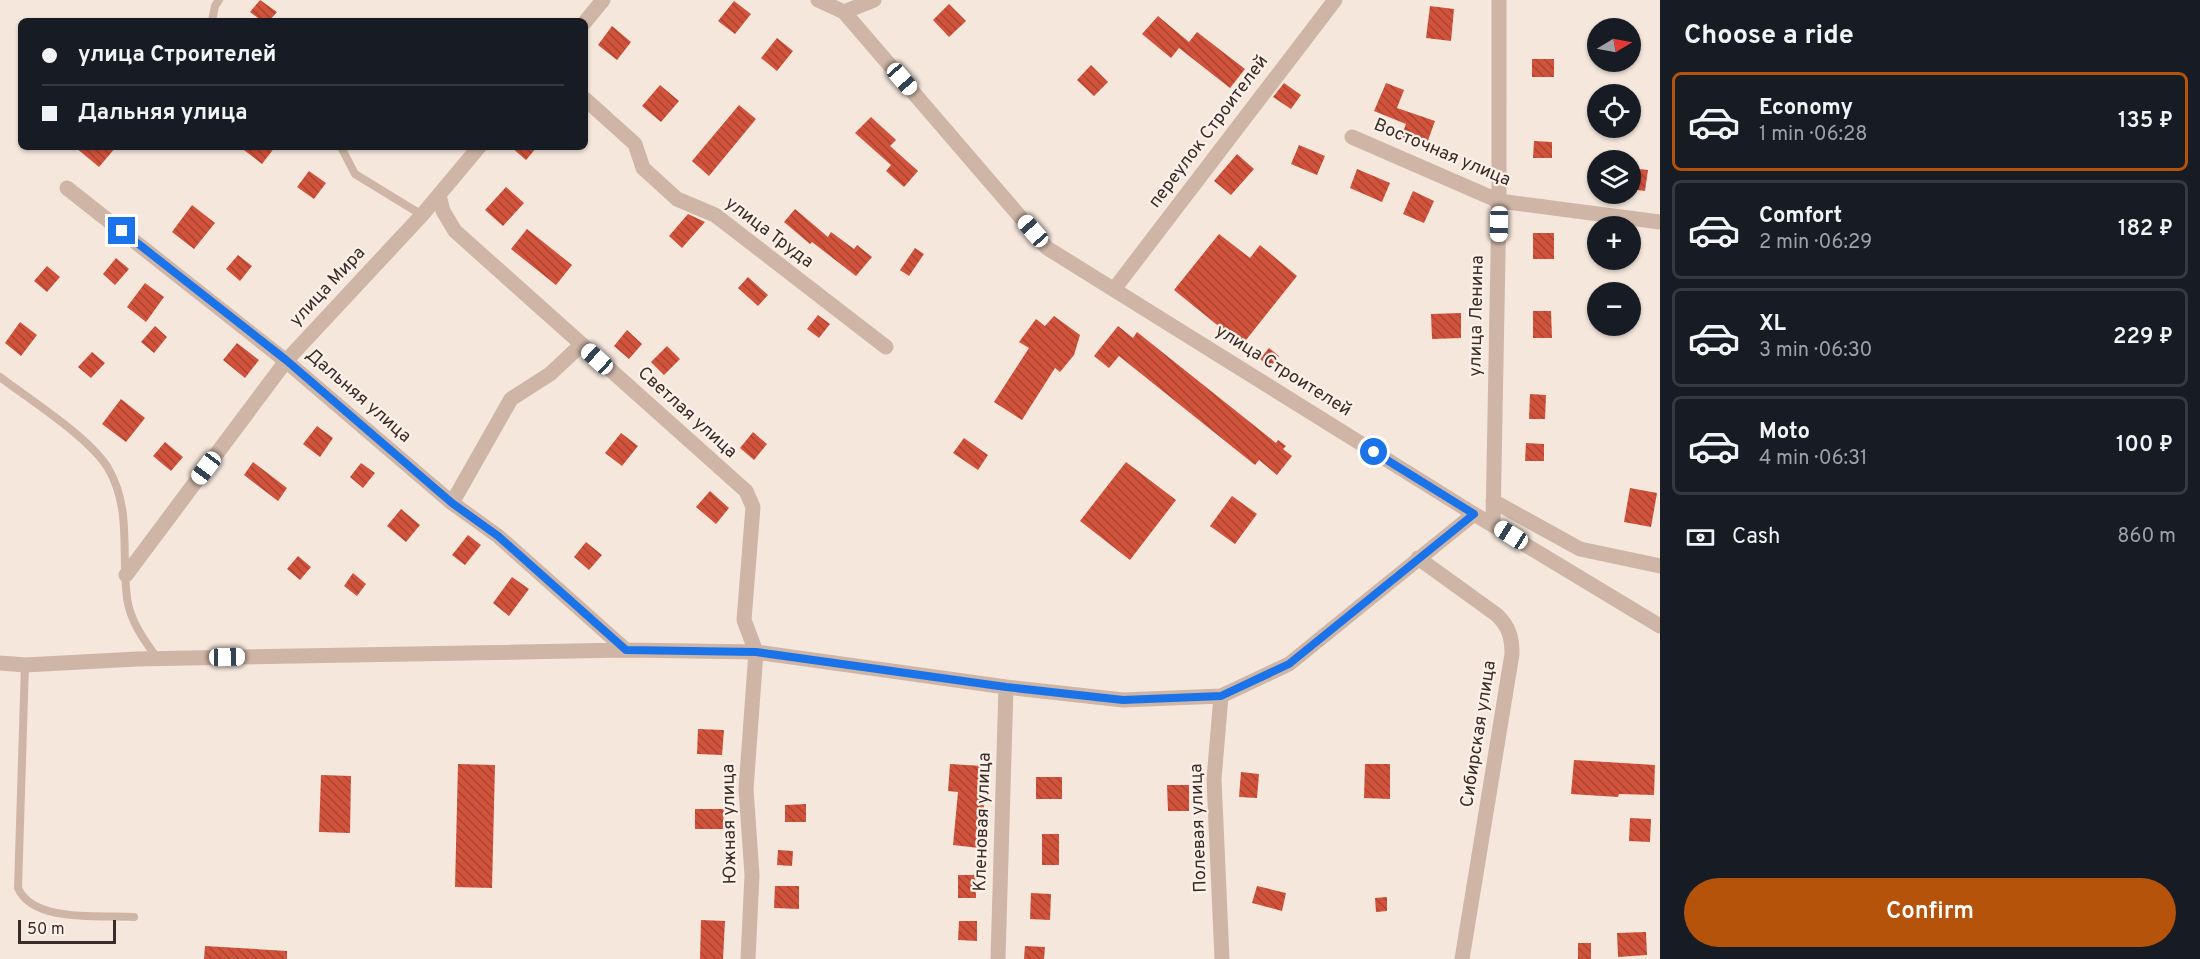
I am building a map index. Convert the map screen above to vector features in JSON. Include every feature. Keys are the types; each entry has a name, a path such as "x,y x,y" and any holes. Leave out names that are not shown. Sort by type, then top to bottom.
{"street":[{"path":"588,18 603,0"},
{"path":"818,0 844,12 874,0"},
{"name":"переулок Строителей","path":"1115,288 1335,0"},
{"name":"улица Ленина","path":"1493,524 1499,201 1499,0"},
{"name":"улица Строителей","path":"844,12 1047,248 1115,288 1474,514 1660,626"},
{"name":"улица Труда","path":"588,102 635,144 643,168 677,199 715,215 886,347"},
{"name":"Восточная улица","path":"1352,136 1499,201 1660,222"},
{"name":"улица Мира","path":"126,575 286,360 422,215 476,150"},
{"name":"Дальняя улица","path":"67,188 286,360 452,503 498,536 626,650"},
{"name":"Светлая улица","path":"439,195 443,211 455,231 746,491 753,507 744,621 756,652"},
{"path":"452,503 511,399 550,375 581,345"},
{"path":"1493,501 1580,549 1660,566"},
{"path":"0,663 25,665 157,658 626,650 756,652 1006,687 1123,700 1221,696 1289,664 1474,514"},
{"name":"Сибирская улица","path":"1418,558 1497,615 1507,625 1512,639 1512,654 1462,959"},
{"name":"Южная улица","path":"748,959 752,875 746,789 756,652"},
{"name":"Кленовая улица","path":"998,959 1006,687"},
{"name":"Полевая улица","path":"1221,696 1214,779 1222,959"}],"lane":[{"path":"212,18 214,6 219,0"},
{"path":"343,150 355,174 422,215"},
{"path":"0,377 73,433 108,468 118,491 124,515 127,599 137,630 157,658"},
{"path":"25,665 18,888 20,893 23,899 50,913 134,917"}],"building":[{"path":"260,0 277,12 272,18 258,18 250,12"},
{"path":"734,1 751,14 735,34 718,21"},
{"path":"949,4 966,21 949,37 933,20"},
{"path":"1430,6 1454,9 1451,41 1426,38"},
{"path":"1158,16 1189,42 1197,32 1245,69 1230,88 1179,48 1171,58 1142,34"},
{"path":"612,26 631,42 617,60 598,45"},
{"path":"777,38 793,51 777,71 761,58"},
{"path":"1532,59 1554,59 1554,77 1532,77"},
{"path":"1091,65 1108,82 1094,96 1077,80"},
{"path":"1284,83 1301,95 1291,109 1273,97"},
{"path":"1386,83 1404,90 1397,108 1435,121 1426,146 1401,137 1406,124 1374,111"},
{"path":"660,85 679,101 661,122 642,106"},
{"path":"739,105 756,119 709,176 692,161"},
{"path":"871,117 896,140 890,146 918,171 904,187 886,171 891,165 855,133"},
{"path":"1534,141 1552,142 1552,158 1533,158"},
{"path":"1299,145 1325,156 1317,175 1291,164"},
{"path":"79,150 113,150 99,167"},
{"path":"244,150 273,150 262,164"},
{"path":"514,150 534,150 526,160"},
{"path":"1237,154 1254,169 1231,195 1214,181"},
{"path":"1357,169 1390,183 1382,202 1350,188"},
{"path":"1641,169 1648,170 1645,191 1641,190"},
{"path":"309,171 326,183 314,199 297,187"},
{"path":"506,187 524,203 503,226 485,210"},
{"path":"1413,191 1434,201 1424,223 1403,214"},
{"path":"192,205 215,223 194,249 172,232"},
{"path":"795,209 828,237 831,232 854,249 857,245 872,257 856,276 812,242 810,244 784,222"},
{"path":"688,214 705,222 682,248 669,236"},
{"path":"527,229 572,265 556,285 511,249"},
{"path":"1533,233 1554,233 1554,259 1533,259"},
{"path":"1219,234 1250,258 1260,245 1297,276 1242,345 1174,290"},
{"path":"915,248 924,254 909,276 900,270"},
{"path":"238,255 252,266 240,281 226,269"},
{"path":"116,258 129,269 115,285 103,274"},
{"path":"47,266 60,277 47,292 34,281"},
{"path":"748,277 768,295 758,306 738,288"},
{"path":"145,283 164,297 146,322 127,307"},
{"path":"1533,311 1551,311 1552,338 1533,338"},
{"path":"1461,313 1461,338 1432,339 1431,314"},
{"path":"818,315 830,324 819,338 807,329"},
{"path":"1054,316 1080,335 1074,355 1060,372 1055,368 1022,420 994,402 1029,348 1019,342 1036,319 1045,326"},
{"path":"20,322 37,335 21,356 5,343"},
{"path":"155,326 167,337 154,353 141,342"},
{"path":"1118,326 1133,338 1137,332 1276,443 1278,440 1286,446 1283,449 1292,456 1277,475 1259,460 1255,465 1119,356 1109,368 1094,356"},
{"path":"627,330 642,344 629,359 614,346"},
{"path":"237,343 259,360 245,378 223,360"},
{"path":"667,346 680,359 664,375 651,362"},
{"path":"1269,348 1279,356 1270,367 1260,359"},
{"path":"92,352 105,363 91,378 78,367"},
{"path":"1530,394 1546,395 1545,419 1529,419"},
{"path":"121,399 145,418 126,442 102,424"},
{"path":"317,426 333,438 320,457 303,444"},
{"path":"753,432 767,444 754,460 740,448"},
{"path":"621,433 638,446 622,466 605,453"},
{"path":"964,438 988,455 978,470 953,453"},
{"path":"165,442 183,457 171,471 153,456"},
{"path":"1526,443 1544,444 1544,461 1525,461"},
{"path":"253,462 287,488 278,501 244,475"},
{"path":"1126,462 1176,500 1130,560 1080,521"},
{"path":"361,463 375,473 363,488 350,477"},
{"path":"1630,488 1657,493 1651,527 1624,522"},
{"path":"710,491 729,508 716,524 696,507"},
{"path":"1232,496 1257,514 1235,544 1210,526"},
{"path":"401,509 420,525 406,542 387,526"},
{"path":"468,535 481,545 465,565 452,555"},
{"path":"586,542 602,555 589,570 574,557"},
{"path":"298,556 311,567 300,580 287,569"},
{"path":"353,573 366,584 357,596 344,586"},
{"path":"512,577 529,589 509,616 493,603"},
{"path":"698,729 724,730 722,755 697,754"},
{"path":"1574,760 1655,765 1654,795 1619,794 1618,797 1571,794"},
{"path":"458,764 495,765 492,888 455,887"},
{"path":"950,764 983,766 980,805 984,805 979,848 953,845 958,792 948,791"},
{"path":"1365,764 1390,764 1390,799 1364,798"},
{"path":"1241,772 1259,774 1257,798 1239,797"},
{"path":"321,775 351,776 350,833 319,832"},
{"path":"1036,777 1062,777 1062,799 1036,799"},
{"path":"1167,785 1189,785 1189,811 1168,811"},
{"path":"806,804 806,822 785,822 785,805"},
{"path":"695,809 724,809 723,829 695,829"},
{"path":"1630,818 1651,819 1650,842 1629,841"},
{"path":"1042,834 1059,834 1059,865 1042,865"},
{"path":"778,850 793,851 792,866 777,865"},
{"path":"958,875 975,875 976,898 958,898"},
{"path":"775,886 799,886 799,909 774,908"},
{"path":"1257,886 1286,893 1282,911 1252,903"},
{"path":"1031,893 1051,894 1050,920 1030,919"},
{"path":"1387,897 1387,911 1376,912 1375,898"},
{"path":"701,920 725,921 723,959 700,959"},
{"path":"959,921 977,921 977,941 958,940"},
{"path":"1646,932 1647,955 1618,957 1617,933"},
{"path":"1578,943 1591,943 1591,959 1578,959"},
{"path":"205,946 287,951 287,959 204,959"},
{"path":"1025,946 1045,947 1044,959 1024,959"}],"route":[{"path":"122,231 286,360 452,503 498,536 626,650 756,652 1006,687 1123,700 1221,696 1258,681 1289,664 1474,514 1374,452"}]}
